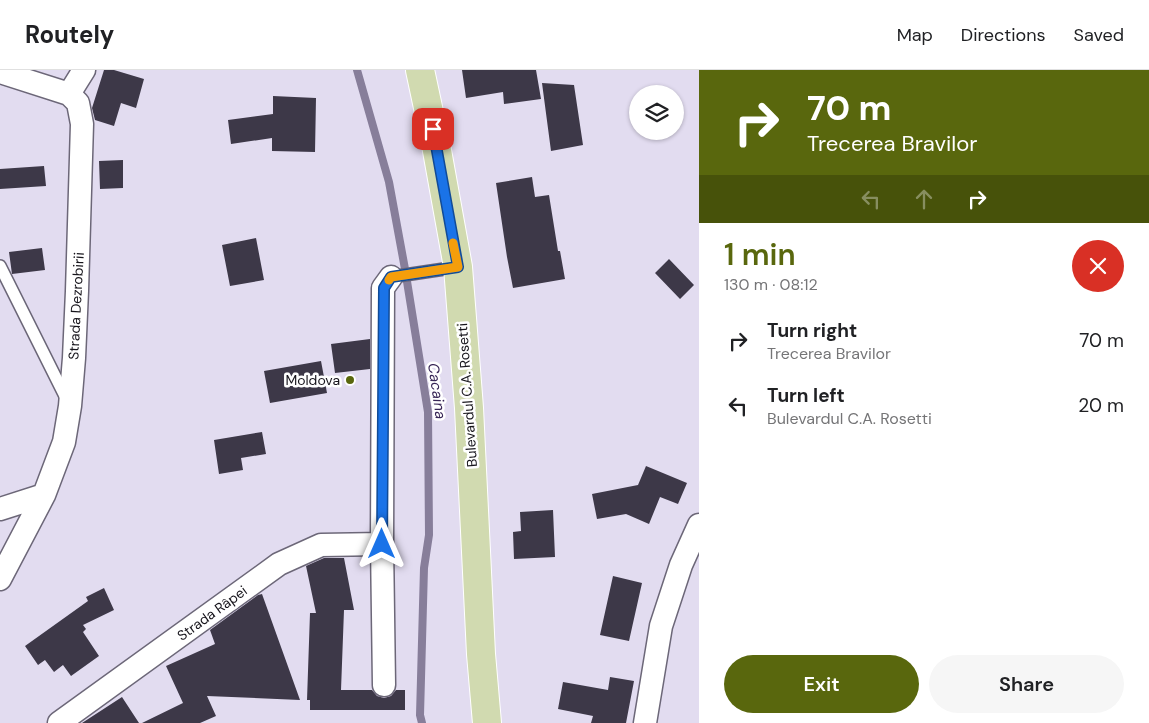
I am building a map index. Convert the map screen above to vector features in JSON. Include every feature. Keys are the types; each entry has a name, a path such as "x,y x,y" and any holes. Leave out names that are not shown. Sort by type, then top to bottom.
{"main road":[{"name":"Bulevardul C.A. Rosetti","path":"420,70 436,145 458,267 470,408 481,654 487,723"}],"street":[{"path":"0,72 69,94 84,70"},
{"name":"Strada Dezrobirii","path":"0,579 44,495 64,442 70,406 77,291 82,124 78,103 69,94"},
{"path":"384,686 382,544 384,288 391,277"},
{"path":"0,509 44,495"},
{"path":"645,723 661,626 681,565 699,524"},
{"name":"Strada Râpei","path":"59,723 279,564 321,545 382,544"}],"lane":[{"path":"0,266 70,406"},
{"path":"391,277 458,267"}],"building":[{"path":"104,70 114,70 144,79 136,108 121,103 114,126 95,120 92,108"},
{"path":"462,70 536,70 541,99 504,104 503,92 466,98"},
{"path":"542,83 574,85 583,145 551,151"},
{"path":"273,96 316,98 315,152 272,151 272,138 231,144 228,120 273,114"},
{"path":"123,160 123,188 100,189 99,161"},
{"path":"44,166 46,186 0,189 0,169"},
{"path":"532,177 535,197 549,195 558,251 560,251 565,279 513,288 496,183"},
{"path":"256,238 264,280 230,286 222,245"},
{"path":"42,248 45,270 12,274 9,252"},
{"path":"669,259 694,285 680,299 655,273"},
{"path":"370,339 370,369 335,373 331,344"},
{"path":"321,361 327,393 270,403 264,371"},
{"path":"262,432 266,454 241,458 243,470 219,474 214,440"},
{"path":"646,466 687,483 678,504 660,497 649,524 626,514 597,519 592,494 638,485"},
{"path":"553,510 555,557 514,559 513,532 521,531 520,512"},
{"path":"324,558 344,558 354,610 344,610 341,690 372,690 377,696 384,698 391,696 396,690 405,690 405,710 310,710 310,700 307,700 310,613 316,613 306,566"},
{"path":"613,576 642,583 629,641 600,635"},
{"path":"104,588 114,610 83,625 86,629 83,632 99,656 71,676 63,665 54,672 45,660 38,665 25,646 88,601 86,597"},
{"path":"262,594 300,700 207,696 216,716 200,723 142,723 183,703 166,666 215,644 210,630"},
{"path":"610,677 634,681 626,723 591,723 593,716 558,709 563,682 608,690"},
{"path":"122,697 139,723 82,723"}],"waterway":[{"name":"Cacaina","path":"357,70 389,182 428,412 429,535 424,568 420,715 422,723"}],"slow traffic":[{"path":"389,280 391,277 458,267 453,243"}],"place":[{"name":"Moldova","path":"350,380"}],"route":[{"path":"382,544 384,288 391,277 458,267 433,129"}]}
